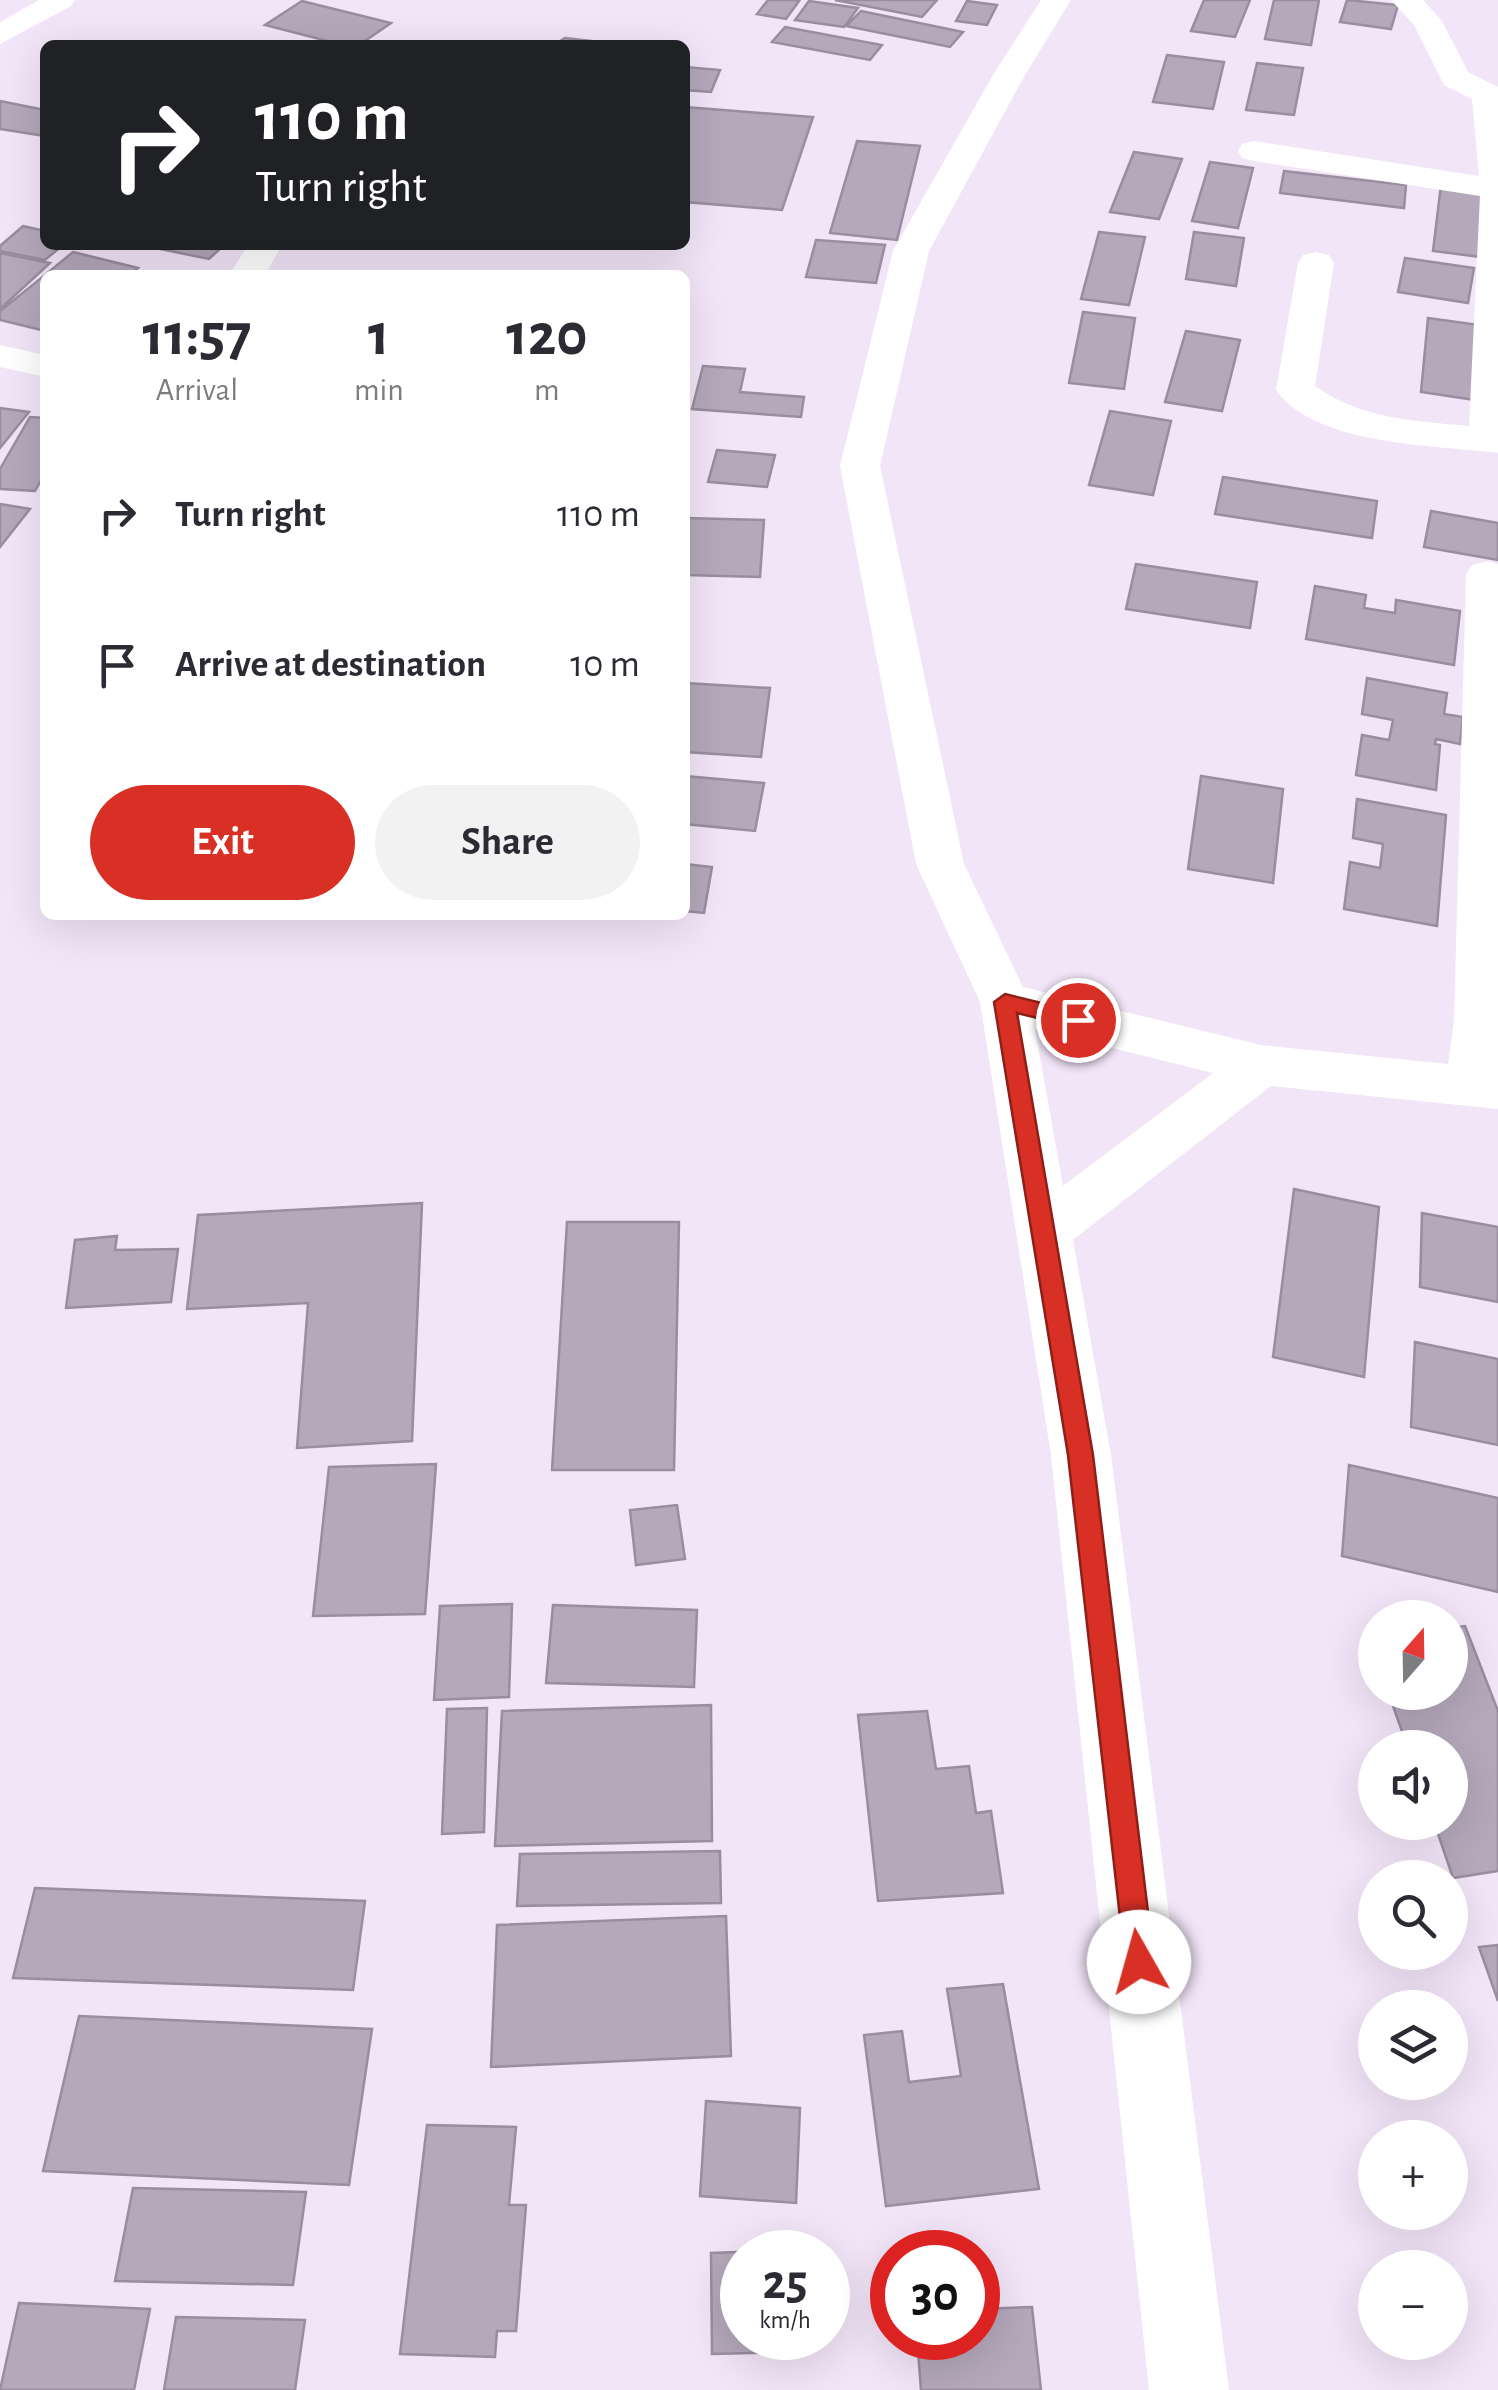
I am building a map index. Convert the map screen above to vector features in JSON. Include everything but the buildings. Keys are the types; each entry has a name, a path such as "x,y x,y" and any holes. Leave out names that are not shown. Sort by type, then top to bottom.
{"street":[{"path":"0,35 60,0"},
{"path":"1056,0 1009,75 912,251 860,466 940,864 1005,1002 1080,1455 1189,2390"},
{"path":"1316,263 1294,390 1315,408 1360,424 1493,440 1498,189 1493,98 1455,78 1426,21 1406,0"},
{"path":"1254,152 1498,189"},
{"path":"0,356 40,365"},
{"path":"1005,1002 1261,1065 1485,1087 1489,1023 1486,574"},
{"path":"1044,1232 1261,1065"}],"route":[{"path":"1078,1020 1005,1002 1080,1455 1139,1962"}]}
